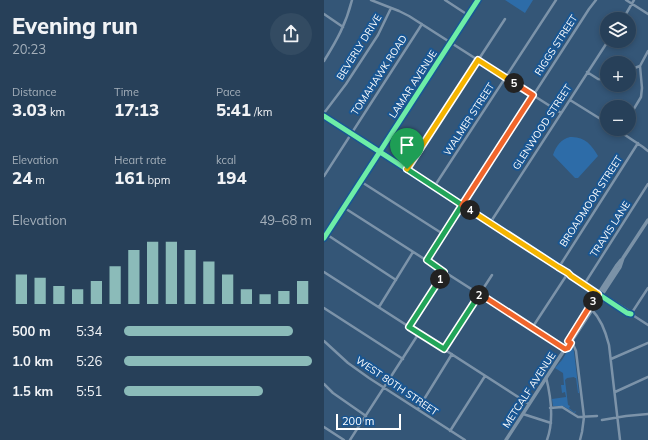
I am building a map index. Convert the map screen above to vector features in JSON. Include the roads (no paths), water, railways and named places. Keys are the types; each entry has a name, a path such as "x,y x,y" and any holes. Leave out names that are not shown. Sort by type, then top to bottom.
{"main road":[{"name":"METCALF AVENUE","path":"506,440 546,377 565,349 568,348 569,342 617,265 648,220"},
{"name":"METCALF AVENUE","path":"569,342 592,310 600,294"}],"street":[{"path":"324,61 343,27 352,0"},
{"path":"371,0 409,16 561,114"},
{"path":"445,0 468,15"},
{"name":"LAMAR AVENUE","path":"325,236 478,0"},
{"name":"WALMER STREET","path":"434,187 556,0"},
{"name":"RIGGS STREET","path":"427,260 596,0"},
{"path":"626,0 648,14"},
{"path":"627,12 634,0"},
{"name":"BEVERLY DRIVE","path":"324,115 374,41 391,8"},
{"path":"324,14 343,27"},
{"path":"407,169 505,19"},
{"name":"TOMAHAWK ROAD","path":"324,176 422,24"},
{"name":"GLENWOOD STREET","path":"490,223 603,48"},
{"path":"636,106 642,92 640,66 648,51"},
{"path":"324,53 328,55"},
{"path":"636,67 640,66"},
{"path":"588,72 600,79"},
{"path":"570,100 600,119"},
{"path":"324,115 379,152 558,267 573,275 627,313 648,324"},
{"path":"628,136 648,151"},
{"name":"BROADMOOR STREET","path":"558,267 638,143"},
{"path":"643,146 648,146"},
{"path":"360,181 443,234"},
{"name":"TRAVIS LANE","path":"585,283 648,184"},
{"path":"344,207 565,349"},
{"path":"325,236 396,280"},
{"path":"379,307 413,252"},
{"path":"324,272 529,404"},
{"path":"409,327 444,272"},
{"path":"568,273 600,294"},
{"path":"532,328 568,273"},
{"path":"444,349 492,275"},
{"path":"631,314 648,288"},
{"path":"324,308 403,359"},
{"path":"592,310 597,316 609,344 620,440"},
{"path":"350,440 419,333"},
{"name":"WEST 80TH STREET","path":"324,341 357,369 384,388 465,440"},
{"path":"569,342 575,347 584,417 580,440"},
{"path":"611,359 648,343"},
{"path":"418,410 452,354"},
{"path":"450,431 485,376"},
{"path":"546,377 551,424 547,440"},
{"path":"615,392 648,377"},
{"path":"324,384 366,416"},
{"path":"550,408 562,407 577,416 597,416"},
{"path":"523,414 551,424"},
{"path":"602,420 648,414"},
{"path":"324,427 344,440"}]}
